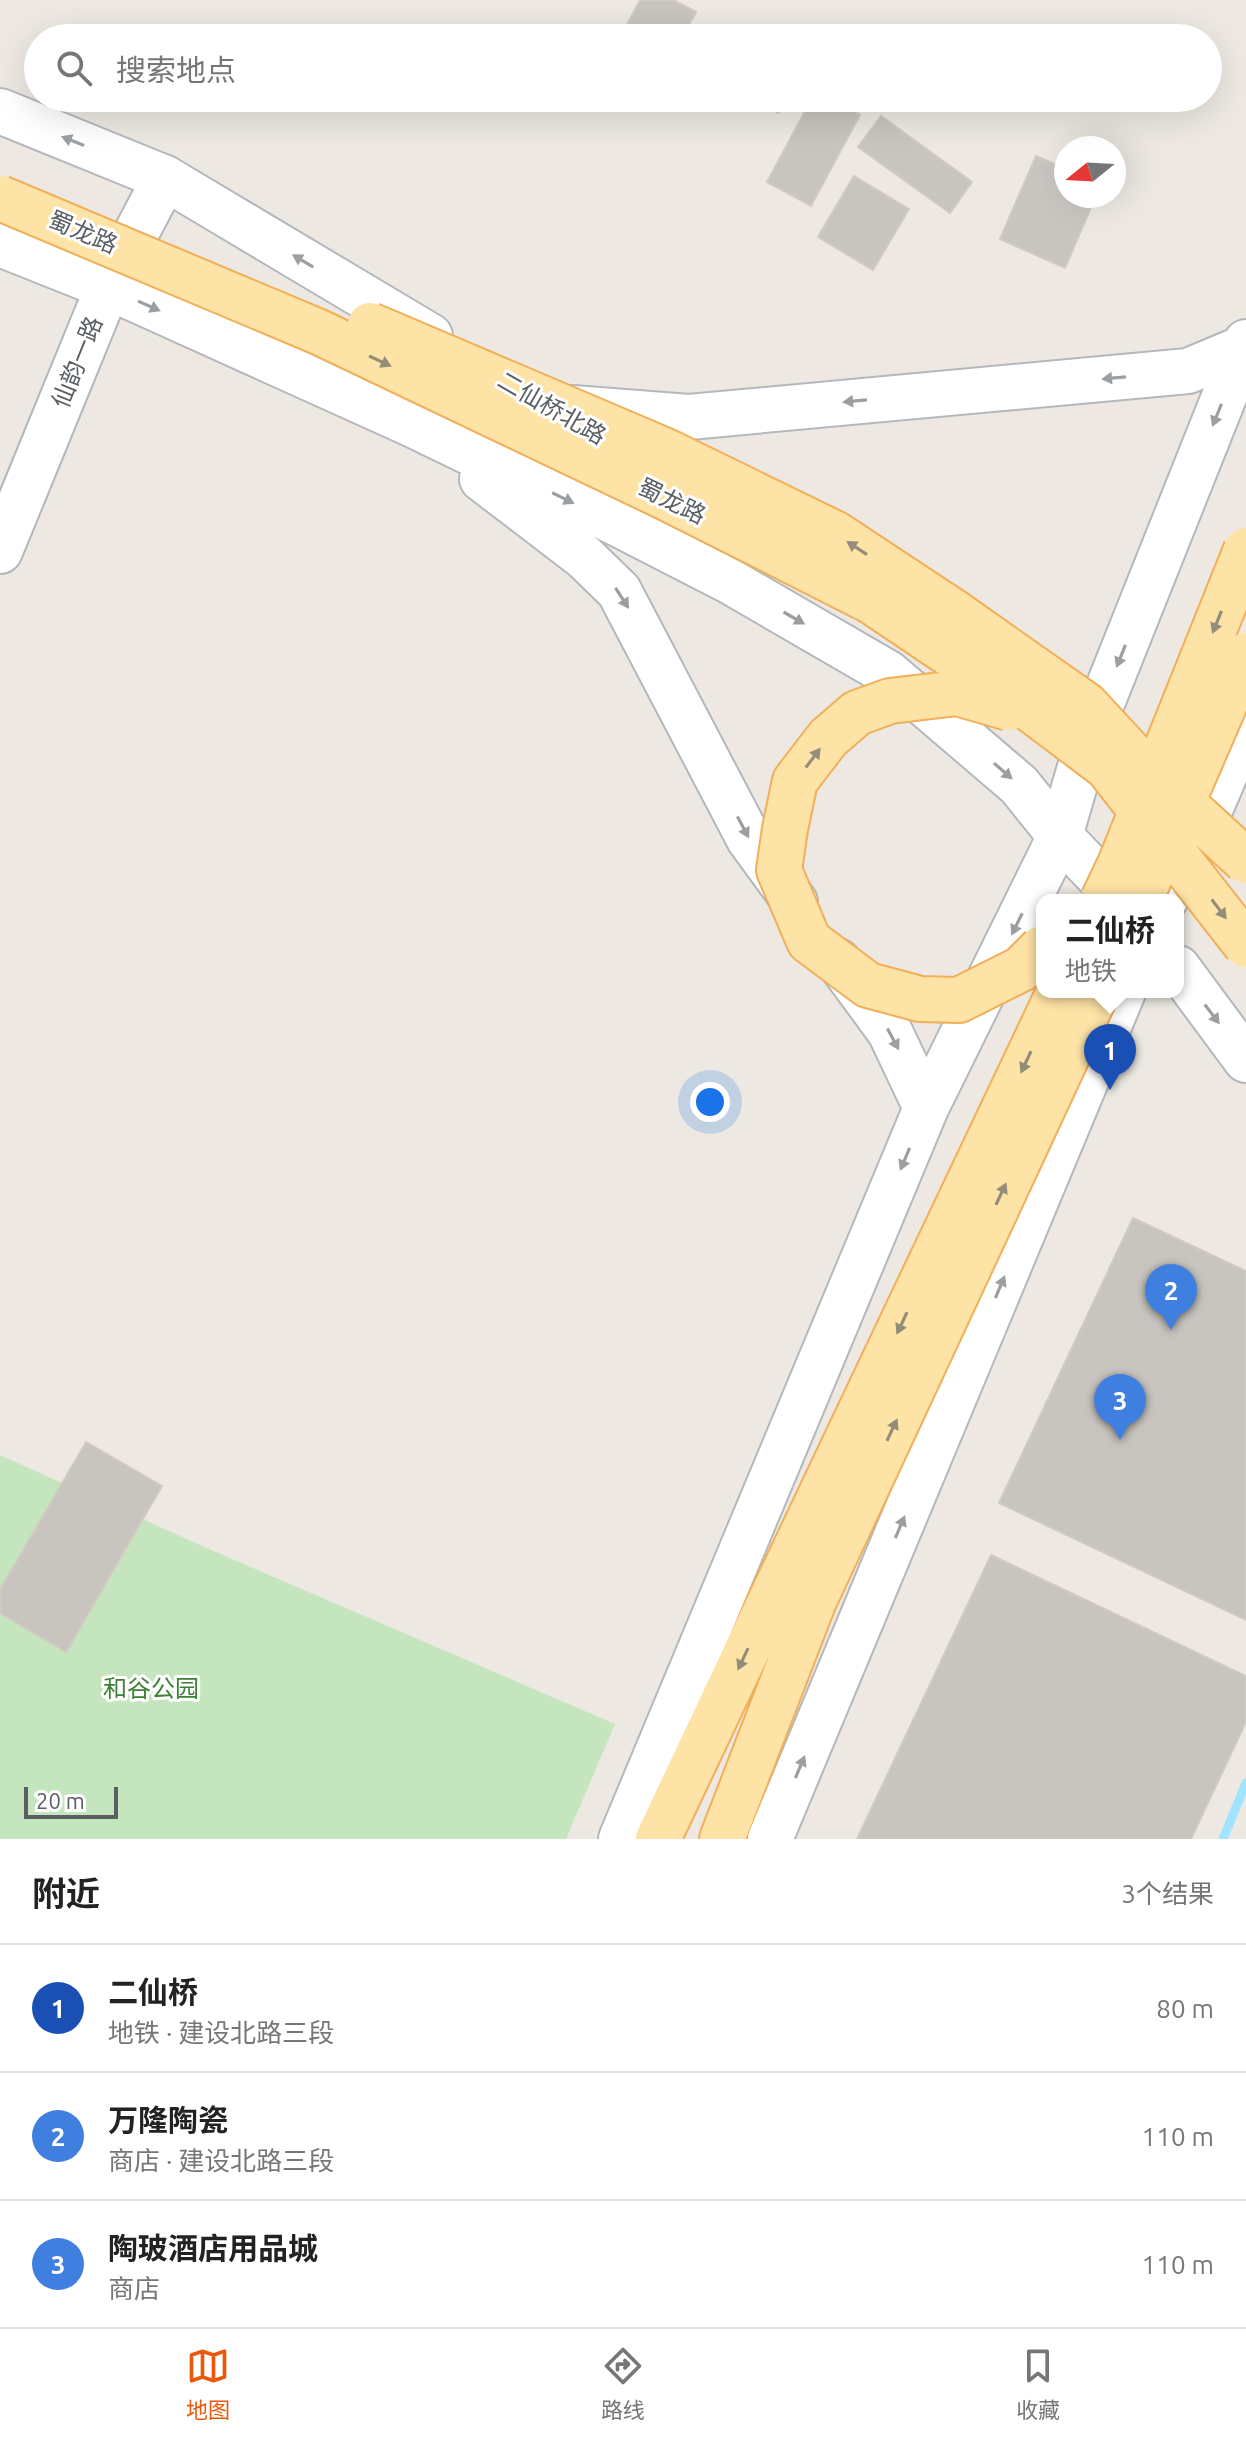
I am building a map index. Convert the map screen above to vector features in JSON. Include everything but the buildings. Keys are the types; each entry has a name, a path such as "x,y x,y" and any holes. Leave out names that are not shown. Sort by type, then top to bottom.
{"main road":[{"name":"二仙桥北路","path":"0,111 165,178 546,406 896,604 1090,733 1203,826 1246,880"},
{"name":"蜀龙路","path":"0,166 666,451 836,534 1086,705 1145,768 1246,894"},
{"name":"仙韵一路","path":"0,551 108,287 165,178"},
{"name":"蜀龙路","path":"0,198 319,332 669,499 871,601 1018,700 1107,767 1246,945"},
{"path":"0,244 108,287 411,424 731,582 888,673 1019,785 1060,836 1115,887 1246,550"},
{"path":"546,406 689,417 1188,371 1245,345"},
{"path":"621,1839 926,1108 1060,836 1090,733 1245,345"},
{"path":"411,424 584,557 619,591 749,839 890,1032 926,1108"},
{"path":"1168,894 1203,826 1242,688"},
{"path":"1143,894 1242,688"},
{"path":"1036,954 1021,969 959,1000 920,999 868,985 809,941 779,870 795,781 828,738 857,713 890,701 957,693 1010,708 1092,768 1153,823"},
{"path":"1145,768 1246,861"},
{"path":"1184,976 1246,1060"},
{"path":"722,1839 794,1596 1056,998"},
{"path":"658,1839 794,1596 1094,998"},
{"path":"770,1839 1120,998"}],"green space":[{"name":"和谷公园","path":"0,1455 615,1724 566,1839 0,1839"}],"waterway":[{"path":"1223,1839 1246,1783"}],"place":[{"name":"二仙桥","path":"1110,1090"},
{"name":"万隆陶瓷","path":"1171,1330"},
{"name":"陶玻酒店用品城","path":"1120,1440"}]}
